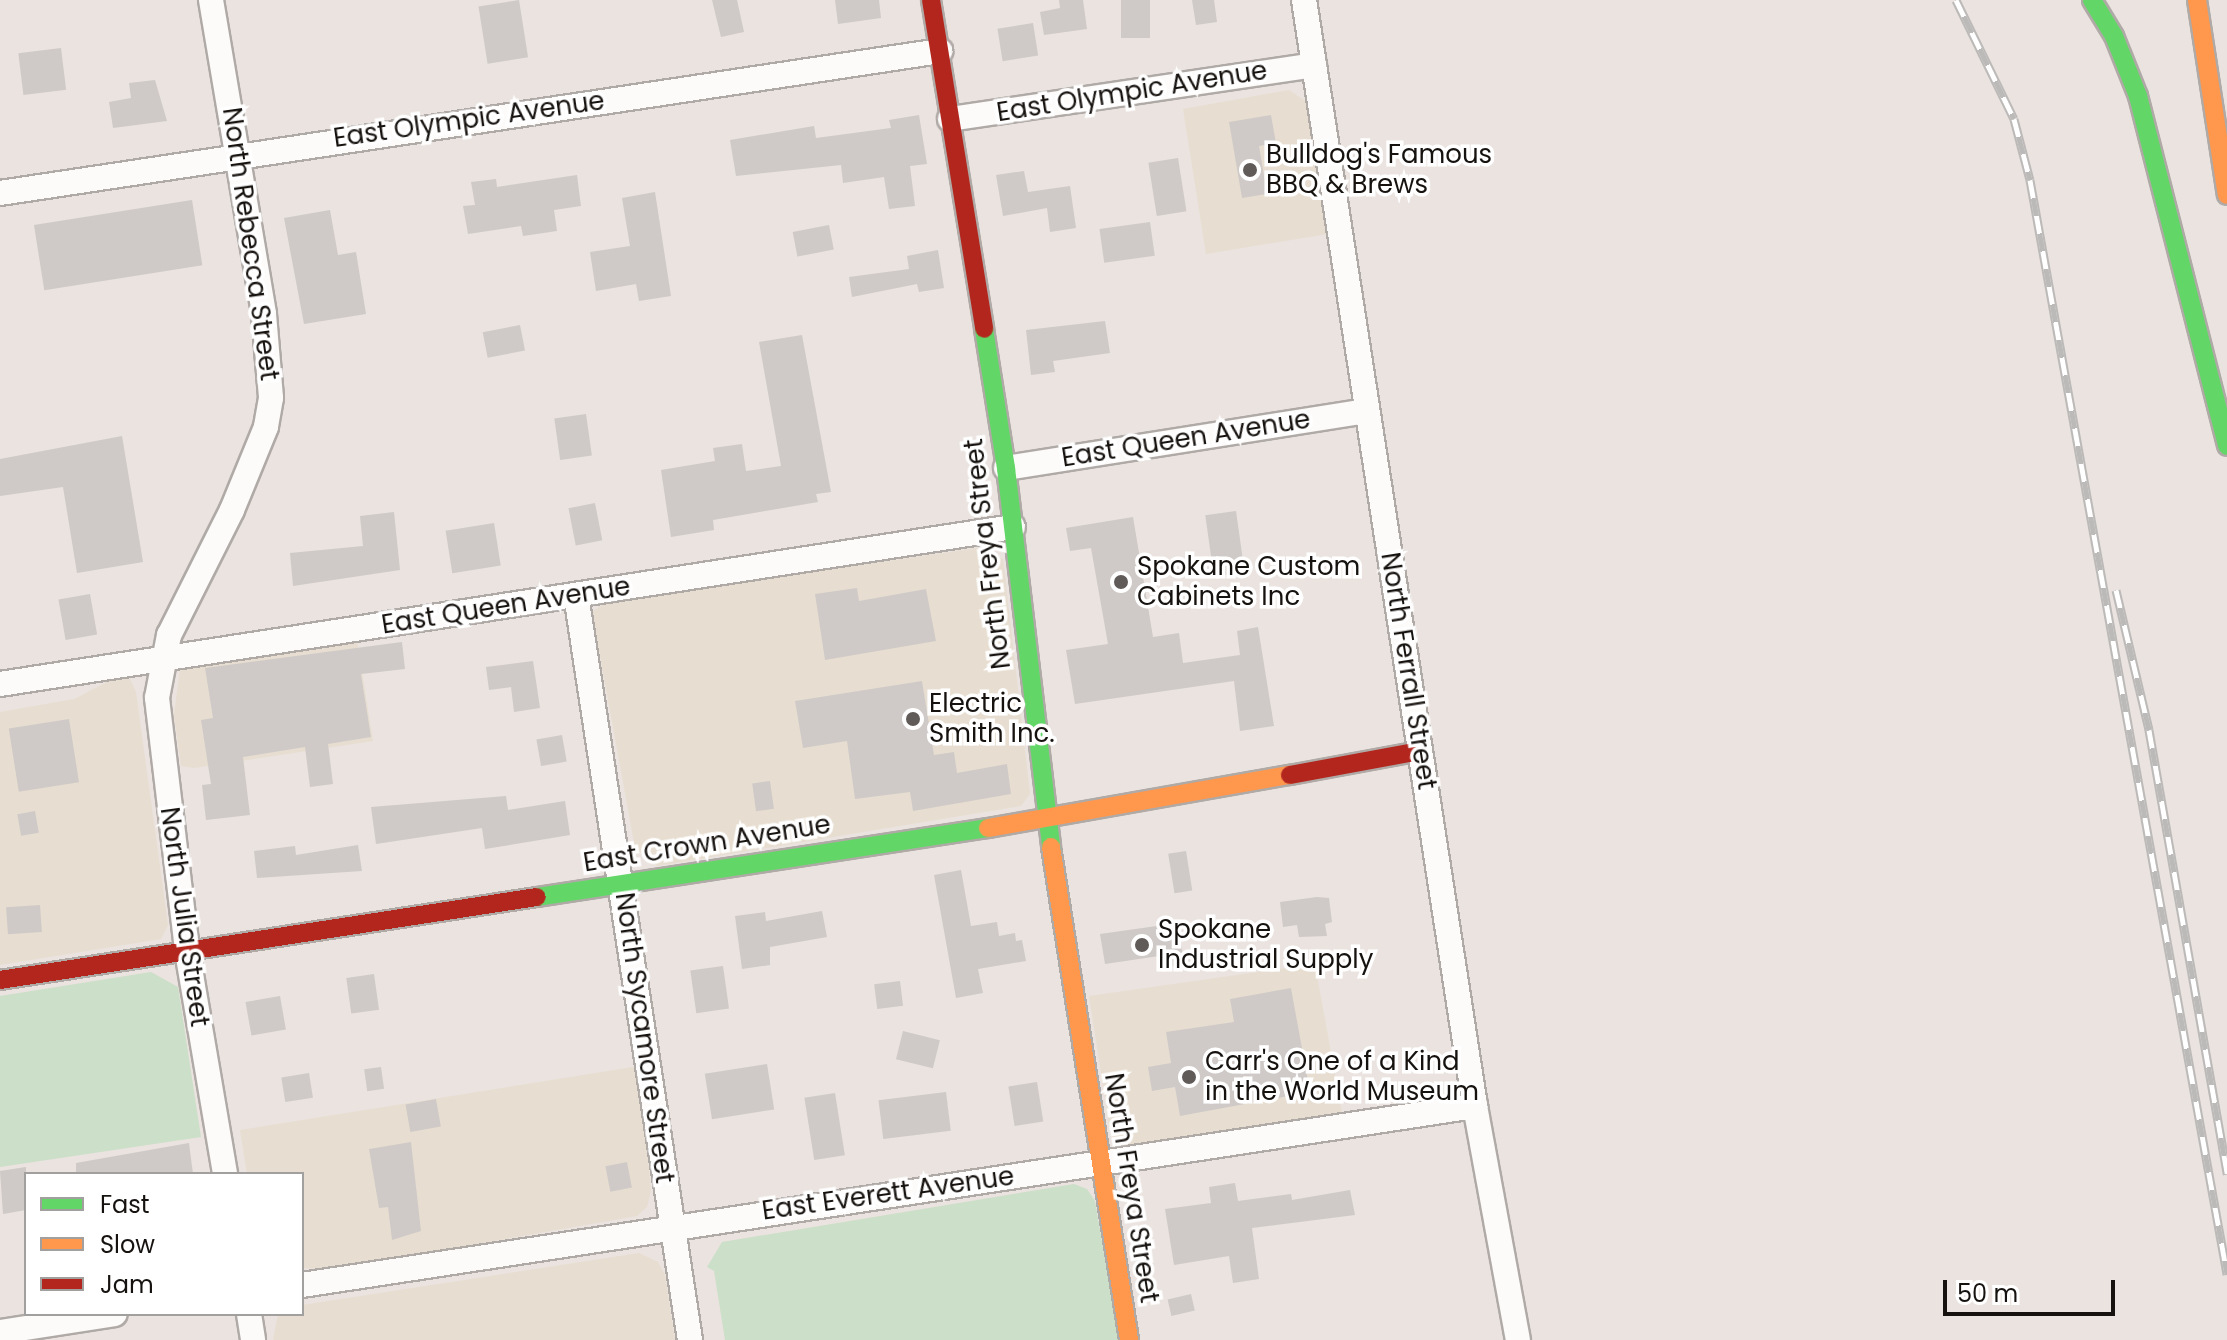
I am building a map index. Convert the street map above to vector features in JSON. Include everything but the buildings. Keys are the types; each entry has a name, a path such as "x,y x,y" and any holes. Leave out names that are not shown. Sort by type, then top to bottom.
{"main road":[{"name":"North Freya Street","path":"931,0 1006,468 1047,819 1129,1340"},
{"path":"2092,0 2114,36 2138,96 2227,446"},
{"path":"2197,0 2227,195"},
{"name":"East Crown Avenue","path":"0,980 1047,819 1420,751"}],"street":[{"name":"North Rebecca Street","path":"164,658 180,611 232,510 266,427 271,398 239,153 211,0"},
{"name":"North Ferrall Street","path":"1304,0 1475,1106 1518,1340"},
{"name":"East Olympic Avenue","path":"0,193 239,153 940,51"},
{"name":"East Olympic Avenue","path":"950,119 1314,65"},
{"name":"East Queen Avenue","path":"1006,468 1367,411"},
{"name":"East Queen Avenue","path":"0,684 1013,527"},
{"name":"North Sycamore Street","path":"576,595 690,1340"},
{"name":"North Julia Street","path":"164,658 157,735 187,951 225,1172"},
{"name":"East Everett Avenue","path":"304,1285 672,1226 1475,1106"},
{"path":"0,1332 102,1316"},
{"path":"249,1316 253,1340"}],"shaded area":[{"path":"1289,90 1307,102 1327,234 1206,254 1183,109"},
{"path":"977,548 1003,559 1030,794 1021,806 657,866 635,848 592,612 605,603 627,599"},
{"path":"357,640 373,741 194,768 181,766 174,714 180,670 192,664"},
{"path":"117,677 130,679 136,692 168,925 161,939 0,965 0,712 74,699"},
{"path":"1315,964 1343,1119 1124,1149 1111,1137 1089,996"},
{"path":"639,1066 651,1191 647,1207 637,1216 334,1269 304,1268 304,1172 247,1172 240,1130"},
{"path":"639,1253 658,1262 665,1275 675,1340 273,1340 278,1316 304,1316 304,1305"}],"green space":[{"path":"151,972 178,987 201,1137 0,1167 0,996"},
{"path":"1074,1184 1087,1189 1095,1201 1119,1340 725,1340 714,1271 707,1267 722,1242"}],"railway":[{"path":"1956,0 2014,119 2030,180 2227,1274"},
{"path":"2116,590 2149,730 2227,1174"}],"traffic: fast":[{"path":"2092,0 2114,36 2138,96 2227,446"},
{"path":"984,329 1006,468 1051,847"},
{"path":"537,897 988,828"}],"traffic: slow":[{"path":"2197,0 2227,195"},
{"path":"988,828 1290,775"},
{"path":"1051,847 1129,1340"}],"traffic: jam":[{"path":"931,0 984,329"},
{"path":"1290,775 1420,751"},
{"path":"0,980 537,897"}],"place":[{"name":"Bulldog's Famous BBQ & Brews","path":"1250,170"},
{"name":"Spokane Custom Cabinets Inc","path":"1121,582"},
{"name":"Electric Smith Inc.","path":"913,719"},
{"name":"Spokane Industrial Supply","path":"1142,945"},
{"name":"Carr's One of a Kind in the World Museum","path":"1189,1077"}]}
